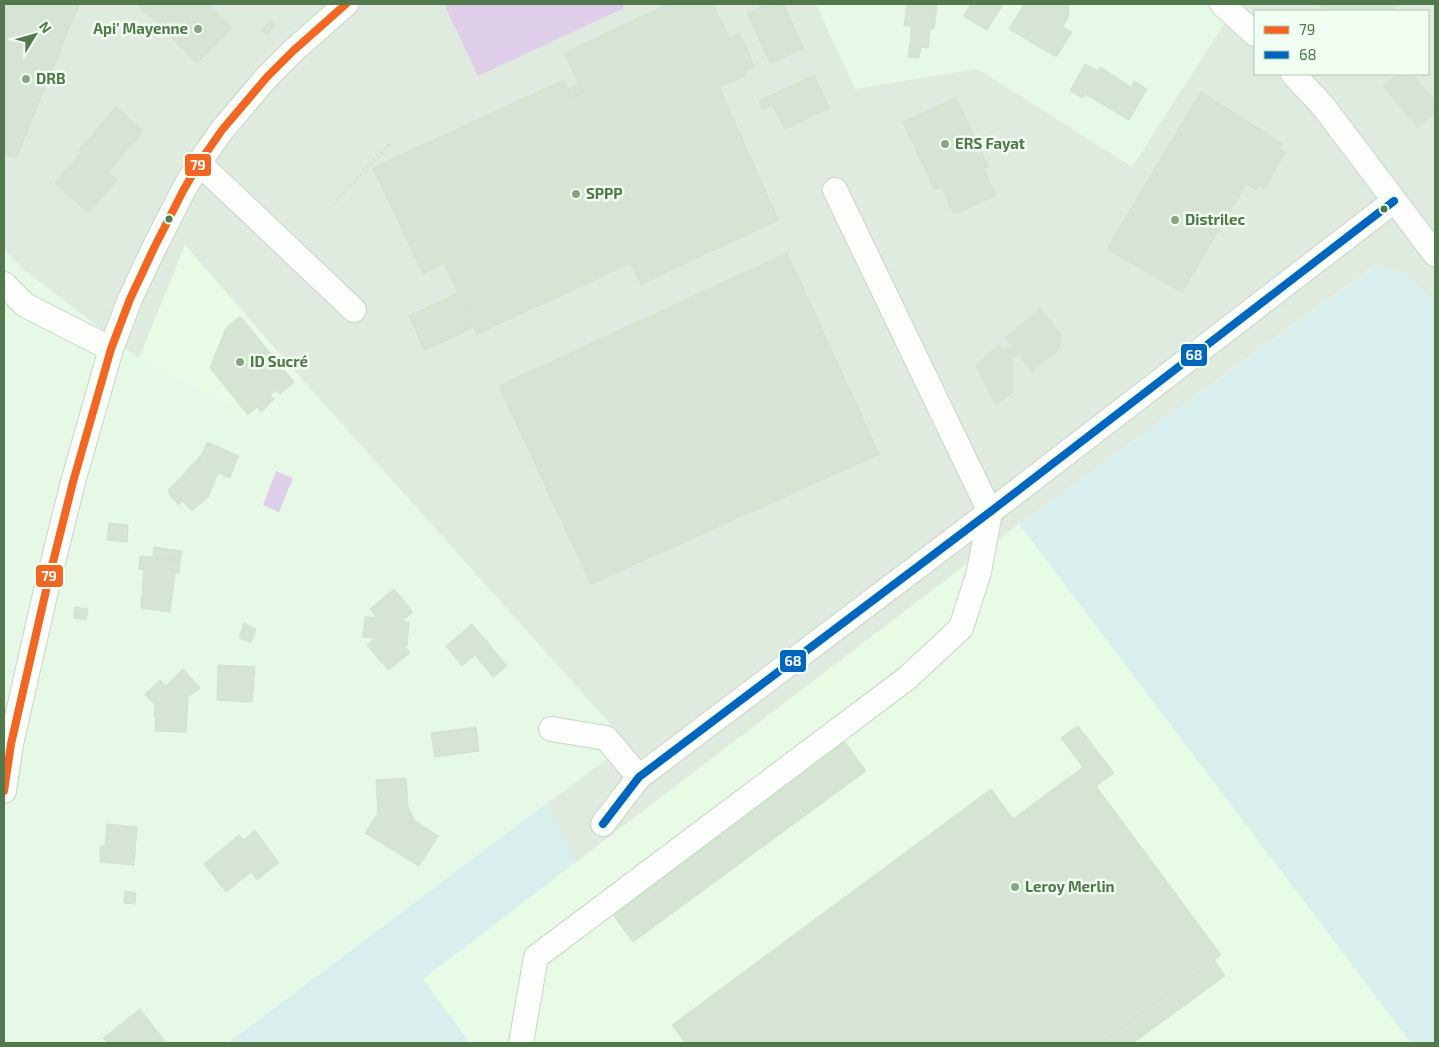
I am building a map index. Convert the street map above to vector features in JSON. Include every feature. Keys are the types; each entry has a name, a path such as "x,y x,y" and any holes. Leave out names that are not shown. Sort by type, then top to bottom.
{"street":[{"path":"1222,4 1254,33"},
{"path":"4,791 11,744 56,548 111,349 130,299 198,163 222,130 267,77 334,8"},
{"path":"1294,75 1323,106 1435,254"},
{"path":"198,163 354,310"},
{"path":"521,1043 536,957 906,679 961,628 979,572 990,512 835,190"},
{"path":"603,824 639,778 990,512 1394,201"},
{"path":"4,284 25,305 111,349"},
{"path":"551,728 606,738 639,778"}],"path":[{"path":"333,204 389,144"}],"shaded area":[{"path":"4,4 816,4 855,89 978,69 1132,167 1238,4 1435,4 1435,303 1407,273 1373,267 1019,524 576,862 547,803 628,744 300,377 185,245 139,358 23,269 4,249"},
{"path":"444,4 622,4 624,8 478,76"},
{"path":"816,4 1238,4 1132,167 978,69 855,89"},
{"path":"184,244 300,377 253,417 139,358"},
{"path":"4,249 23,269 139,358 253,417 300,377 628,744 228,1043 4,1043"},
{"path":"1374,267 1407,273 1435,303 1435,1043 1411,1043 1019,524"},
{"path":"276,471 293,478 279,512 263,505"},
{"path":"1019,524 1411,1043 470,1043 423,979"},
{"path":"547,803 576,862 423,979 470,1043 228,1043"}],"building":[{"name":"DRB","path":"4,4 79,4 16,158 4,154"},
{"path":"137,4 208,4 232,27 197,63"},
{"name":"SPPP","path":"668,4 713,4 729,38 739,33 754,66 744,71 746,75 719,87 778,220 641,284 631,263 477,334 444,263 423,274 373,168 564,80 571,97 583,92 565,53"},
{"path":"767,4 783,4 804,48 770,63 747,13"},
{"path":"907,4 937,4 934,29 930,29 928,48 921,47 919,58 908,57 912,26 904,26"},
{"path":"971,4 1003,4 987,30 963,16"},
{"path":"1024,4 1069,4 1068,17 1063,27 1072,32 1056,57 1009,29"},
{"path":"1318,4 1400,4 1392,10 1324,10"},
{"path":"270,21 275,25 267,34 261,30"},
{"path":"1085,64 1098,71 1100,67 1131,87 1134,81 1147,89 1129,120 1085,94 1083,98 1070,91"},
{"path":"814,75 829,108 785,129 773,105 763,110 759,101"},
{"path":"1396,75 1413,75 1435,101 1435,112 1418,127 1383,86"},
{"path":"579,84 583,92 571,97 568,89"},
{"name":"Distrilec","path":"1201,92 1283,144 1280,149 1285,152 1265,188 1259,185 1256,190 1246,184 1182,292 1107,249"},
{"name":"ERS Fayat","path":"956,98 988,166 983,168 996,195 954,214 942,187 935,190 903,122"},
{"path":"116,107 143,131 108,172 117,180 88,213 55,183 82,152 79,150"},
{"path":"787,253 879,454 591,584 499,386"},
{"path":"458,293 474,327 425,350 409,316"},
{"path":"1040,309 1061,335 1059,349 1032,371 1019,355 1009,357 1013,361 1012,393 996,404 976,365 999,345 1003,350 1013,348 1005,338"},
{"path":"240,316 294,382 280,394 276,390 248,415 210,368 226,328"},
{"path":"270,395 274,399 261,412 257,407"},
{"path":"207,442 239,456 236,461 229,458 223,475 218,473 208,497 192,511 182,501 179,505 171,497 168,490 181,477 189,476 196,470"},
{"path":"201,455 196,470 189,476 181,477"},
{"path":"229,458 236,461 230,478 223,475"},
{"path":"109,523 128,525 127,542 107,540"},
{"path":"154,547 182,551 180,561 153,557"},
{"path":"140,556 180,561 179,573 175,573 170,612 141,608 144,570 139,569"},
{"path":"394,589 413,612 402,621 409,622 407,646 403,645 410,653 388,670 367,645 375,638 363,637 365,617 377,618 370,609"},
{"path":"75,607 88,609 86,620 74,618"},
{"path":"244,623 256,629 255,632 243,627"},
{"path":"472,624 507,666 493,677 475,655 462,666 446,646"},
{"path":"243,627 255,632 251,642 239,638"},
{"path":"218,665 255,667 252,702 217,700"},
{"path":"183,669 200,688 188,697 186,732 155,731 155,705 145,694 160,680 166,686"},
{"name":"Leroy Merlin","path":"1078,726 1114,773 1096,786 1221,955 1101,1043 685,1043 672,1025 991,789 1013,819 1083,767 1061,738"},
{"path":"476,727 479,751 435,757 431,733"},
{"path":"844,741 866,771 633,942 611,912"},
{"path":"406,778 408,807 401,808 401,817 410,823 415,821 438,836 419,866 365,833 378,813 376,780"},
{"path":"408,807 415,821 410,823 401,817 401,808"},
{"path":"107,824 137,827 134,865 100,862 100,846 105,847"},
{"path":"255,830 279,863 267,872 261,864 226,892 204,864 239,835 244,840"},
{"path":"261,864 267,872 257,880 251,872"},
{"path":"125,891 136,893 135,904 124,903"},
{"path":"1214,960 1225,976 1133,1043 1101,1043"},
{"path":"140,1009 166,1043 112,1043 103,1038"}],"transit line":[{"name":"79","path":"4,791 11,744 73,482 111,349 130,299 183,191 199,163 222,130 267,77 346,4"},
{"name":"68","path":"603,824 639,777 990,512 1394,201"}],"place":[{"name":"Api' Mayenne","path":"198,29"},
{"name":"DRB","path":"26,79"},
{"name":"ERS Fayat","path":"945,144"},
{"name":"SPPP","path":"576,194"},
{"name":"Distrilec","path":"1175,220"},
{"name":"ID Sucré","path":"240,362"},
{"name":"Leroy Merlin","path":"1015,887"}]}
